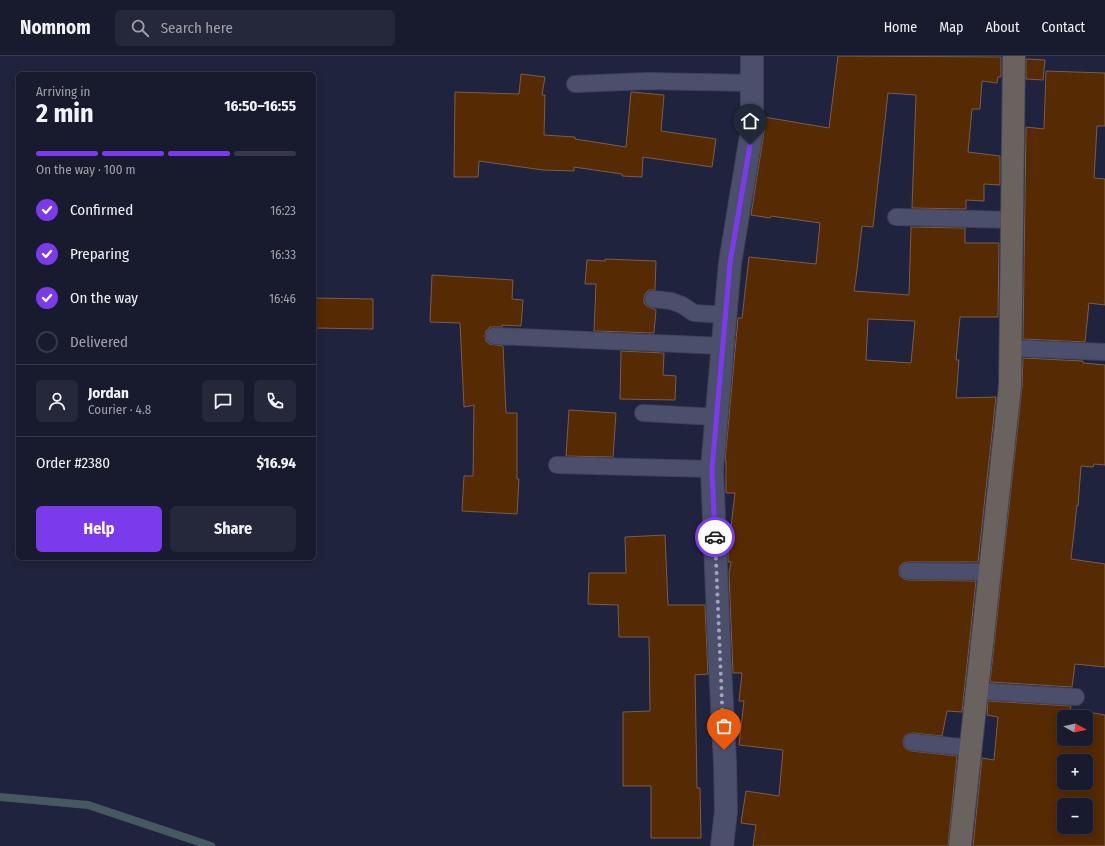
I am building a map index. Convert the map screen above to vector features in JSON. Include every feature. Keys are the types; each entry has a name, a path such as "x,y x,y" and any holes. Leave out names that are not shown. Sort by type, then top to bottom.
{"street":[{"path":"722,846 726,811 725,771 712,469 730,263 752,130 752,56"},
{"path":"960,846 1010,386 1014,56"}],"lane":[{"path":"575,84 647,81 752,83"},
{"path":"896,217 1012,220"},
{"path":"653,299 671,301 682,305 694,313 725,315"},
{"path":"494,336 723,346"},
{"path":"1010,348 1105,352"},
{"path":"643,413 717,417"},
{"path":"557,465 712,469"},
{"path":"908,571 990,572"},
{"path":"977,691 1076,697"},
{"path":"912,742 970,748"}],"building":[{"path":"838,56 1001,57 1001,77 998,77 997,83 982,81 980,109 972,109 968,152 1000,156 1000,185 984,184 984,201 966,200 966,209 912,208 916,95 888,93 873,227 862,226 854,291 909,295 911,227 965,228 965,243 999,243 998,317 960,317 956,360 959,360 956,398 996,397 978,562 908,562 903,563 899,570 900,576 908,580 976,581 962,712 947,711 942,736 913,733 905,736 903,741 906,749 911,751 957,756 948,846 753,846 756,825 741,823 746,791 779,796 783,750 739,745 744,701 739,701 742,673 733,673 729,573 731,562 728,562 735,493 726,493 725,461 738,318 742,318 749,257 816,264 820,223 771,216 770,218 751,215 764,132 764,117 829,128","holes":["868,319 915,321 911,363 866,360"]},
{"path":"1026,59 1045,60 1043,80 1026,79"},
{"path":"1046,71 1105,73 1105,126 1097,126 1094,178 1105,179 1105,305 1089,303 1085,342 1023,339 1026,127 1044,129"},
{"path":"521,74 545,77 542,95 545,95 544,135 575,137 575,139 626,147 631,92 664,95 661,131 716,139 712,167 643,157 642,177 622,176 622,174 574,167 574,171 543,170 479,161 478,177 454,177 455,92 519,94"},
{"path":"605,259 656,261 655,290 649,290 645,294 644,298 644,303 647,306 656,310 654,333 594,331 596,284 585,284 587,260 605,261"},
{"path":"432,275 513,280 512,299 523,300 521,326 502,325 502,327 490,327 486,331 485,336 486,341 489,344 503,346 506,413 517,413 517,479 519,479 517,514 462,511 464,476 473,476 474,405 464,407 460,323 430,322"},
{"path":"316,298 373,299 373,329 316,328"},
{"path":"621,351 664,353 663,375 676,376 675,400 620,399"},
{"path":"1023,358 1083,361 1083,363 1105,365 1105,465 1094,464 1093,467 1081,466 1078,506 1077,505 1071,559 1105,564 1105,667 1075,664 1072,687 990,682 1022,387"},
{"path":"569,410 616,413 613,457 566,456"},
{"path":"665,535 668,605 705,605 708,674 695,675 697,788 700,788 701,838 651,838 651,786 623,786 623,712 650,711 649,637 619,637 618,605 588,604 589,573 626,573 625,537"},
{"path":"988,701 1071,706 1070,709 1076,710 1057,710 1057,746 1093,746 1093,713 1105,715 1105,846 973,846 982,758 994,760 998,717 987,715"}],"waterway":[{"path":"0,797 88,805 211,846"}],"way so far":[{"path":"715,537 724,750"}],"route":[{"path":"715,537 712,469 730,263 750,145"}]}
